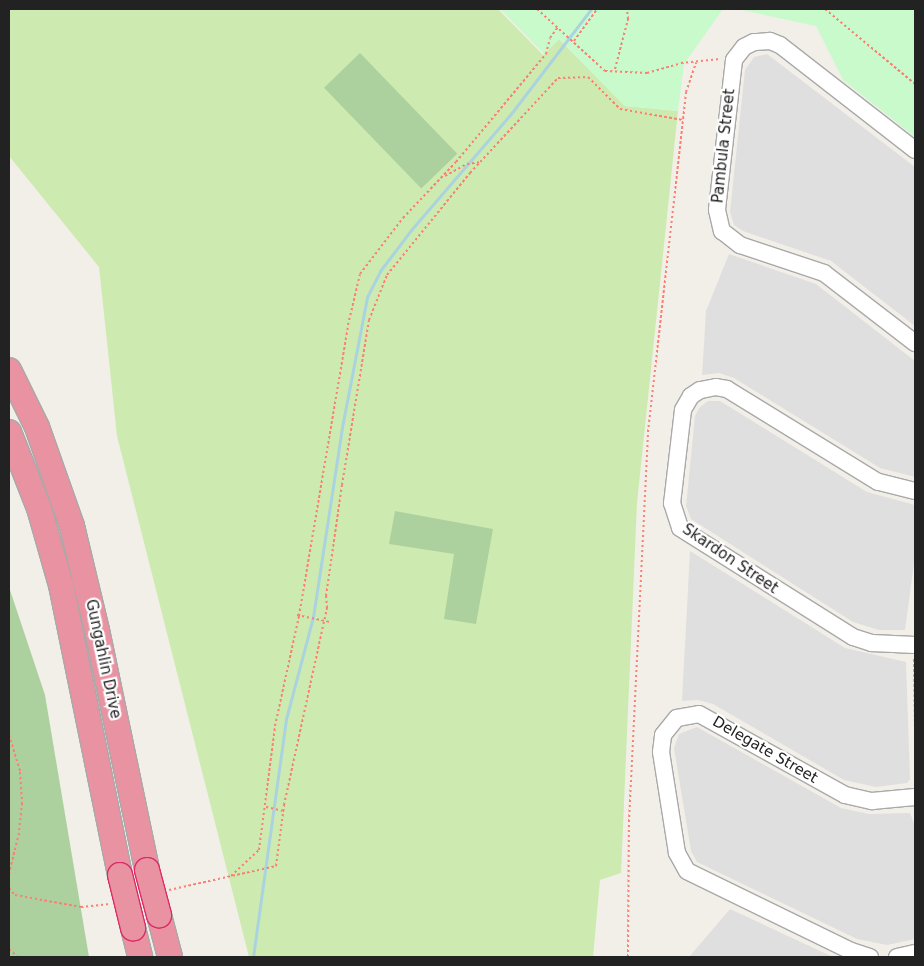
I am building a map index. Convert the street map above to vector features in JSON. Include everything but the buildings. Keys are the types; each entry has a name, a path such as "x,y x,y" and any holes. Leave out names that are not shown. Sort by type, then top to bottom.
{"highway":[{"name":"Gungahlin Drive","path":"9,370 38,427 72,526 97,630 147,870 170,957"},
{"name":"Gungahlin Drive","path":"9,432 39,508 61,585 120,875 140,957"}],"street":[{"path":"734,60 740,51 754,42 770,41 780,45 915,150"},
{"name":"Pambula Street","path":"734,60 717,210 722,231 740,245 824,273 915,343"},
{"name":"Skardon Street","path":"913,645 872,643 853,637 680,528 672,508 683,410 687,401 700,390 710,387 727,389 878,482 915,491"},
{"name":"Delegate Street","path":"870,957 851,951 687,871 677,853 661,752 663,735 677,718 699,714 845,795 872,801 915,797"},
{"path":"897,957 915,953"}],"path":[{"path":"537,9 605,71 615,70 647,74 681,63 734,60"},
{"path":"574,41 597,9"},
{"path":"615,70 628,19 627,9"},
{"path":"825,9 915,84"},
{"path":"229,877 259,850 275,726 298,615 348,326 360,274 403,218 443,177 546,54 550,38 558,27"},
{"path":"628,957 629,813 648,432 686,92 696,63"},
{"path":"160,892 276,866 283,811 322,621 355,398 376,295 402,253 481,162 558,78 588,77 620,109 683,120"},
{"path":"443,177 467,164 481,162"},
{"path":"298,615 329,622"},
{"path":"913,645 915,729"},
{"path":"9,735 20,772 22,803 19,833 9,874"},
{"path":"266,807 283,811"},
{"path":"9,888 15,895 81,907 110,904"},
{"path":"9,949 18,957"}],"shaded area":[{"path":"767,54 915,167 915,326 831,261 743,231 734,225 730,212 745,70 754,57"},
{"path":"729,254 816,284 915,361 915,477 880,468 734,378 719,373 702,375 706,311"},
{"path":"708,401 720,401 867,492 915,505 915,556 905,630 879,630 853,622 691,519 686,506 695,416 699,408"},
{"path":"690,551 845,648 906,662 910,779 907,783 876,787 844,780 713,704 698,700 682,701"},
{"path":"697,727 841,808 869,814 910,813 915,826 915,939 887,945 857,939 697,862 691,851 674,748 679,734"},
{"path":"730,909 833,957 689,957"}],"green space":[{"path":"9,9 498,9 543,55 559,39 625,106 678,111 637,503 621,873 600,880 593,957 249,957 117,436 99,267 9,156"},
{"path":"500,9 723,9 684,64 678,111 625,106 559,39 544,54"},
{"path":"737,9 915,9 915,137 843,80 816,26"},
{"path":"360,53 457,154 421,188 324,88"},
{"path":"395,511 493,529 476,624 444,619 454,554 389,544"},
{"path":"9,587 45,695 89,957 9,957"}],"waterway":[{"path":"253,957 286,719 313,617 343,422 367,297 380,271 411,230 510,115 591,9"}]}
